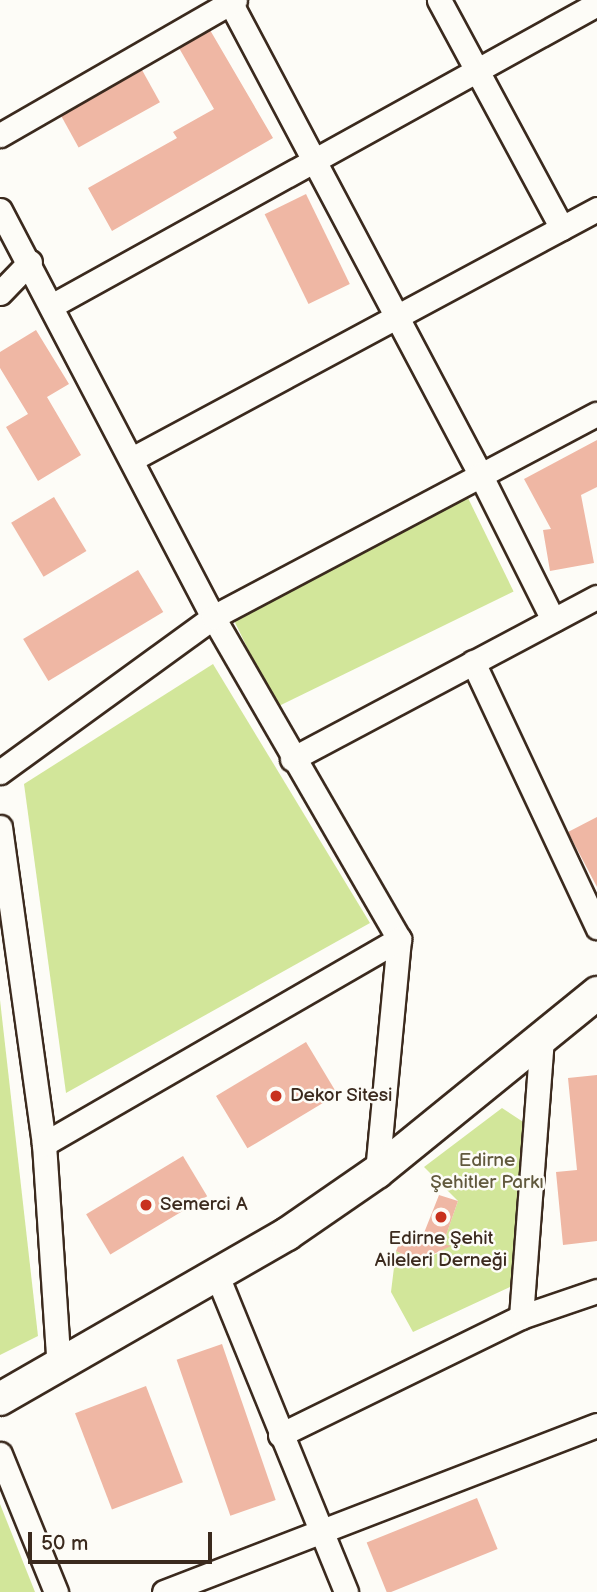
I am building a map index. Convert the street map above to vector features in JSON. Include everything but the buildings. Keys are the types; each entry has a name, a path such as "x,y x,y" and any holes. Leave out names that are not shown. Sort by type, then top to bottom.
{"main road":[{"path":"0,1399 59,1368 148,1310 287,1234 377,1172 542,1035 597,993"}],"street":[{"path":"439,0 562,228"},
{"path":"0,135 232,1 480,474 552,620"},
{"path":"53,305 316,162 597,4"},
{"path":"132,458 597,209"},
{"path":"0,210 53,305 213,617 292,759 399,939 377,1172"},
{"path":"0,293 30,262"},
{"path":"0,772 213,617 597,414"},
{"path":"292,759 597,597"},
{"path":"473,662 597,927"},
{"path":"0,827 44,1144 59,1368"},
{"path":"44,1144 399,939"},
{"path":"521,1317 542,1035"},
{"path":"216,1273 346,1592"},
{"path":"280,1435 521,1317 597,1291"},
{"path":"164,1592 217,1583 319,1531 597,1425"},
{"path":"0,1454 56,1592"}],"green space":[{"path":"468,498 514,591 276,707 231,614"},
{"path":"213,664 370,923 66,1093 24,784"},
{"path":"0,1000 38,1336 0,1355"},
{"name":"Edirne Şehitler Parkı","path":"502,1108 537,1131 510,1287 413,1332 391,1292 396,1251 418,1262 440,1252 458,1201 424,1167"},
{"path":"0,1504 35,1592 0,1592"}],"place":[{"name":"Dekor Sitesi","path":"276,1096"},
{"name":"Semerci A","path":"146,1205"},
{"name":"Edirne Şehit Aileleri Derneği","path":"441,1217"}]}
